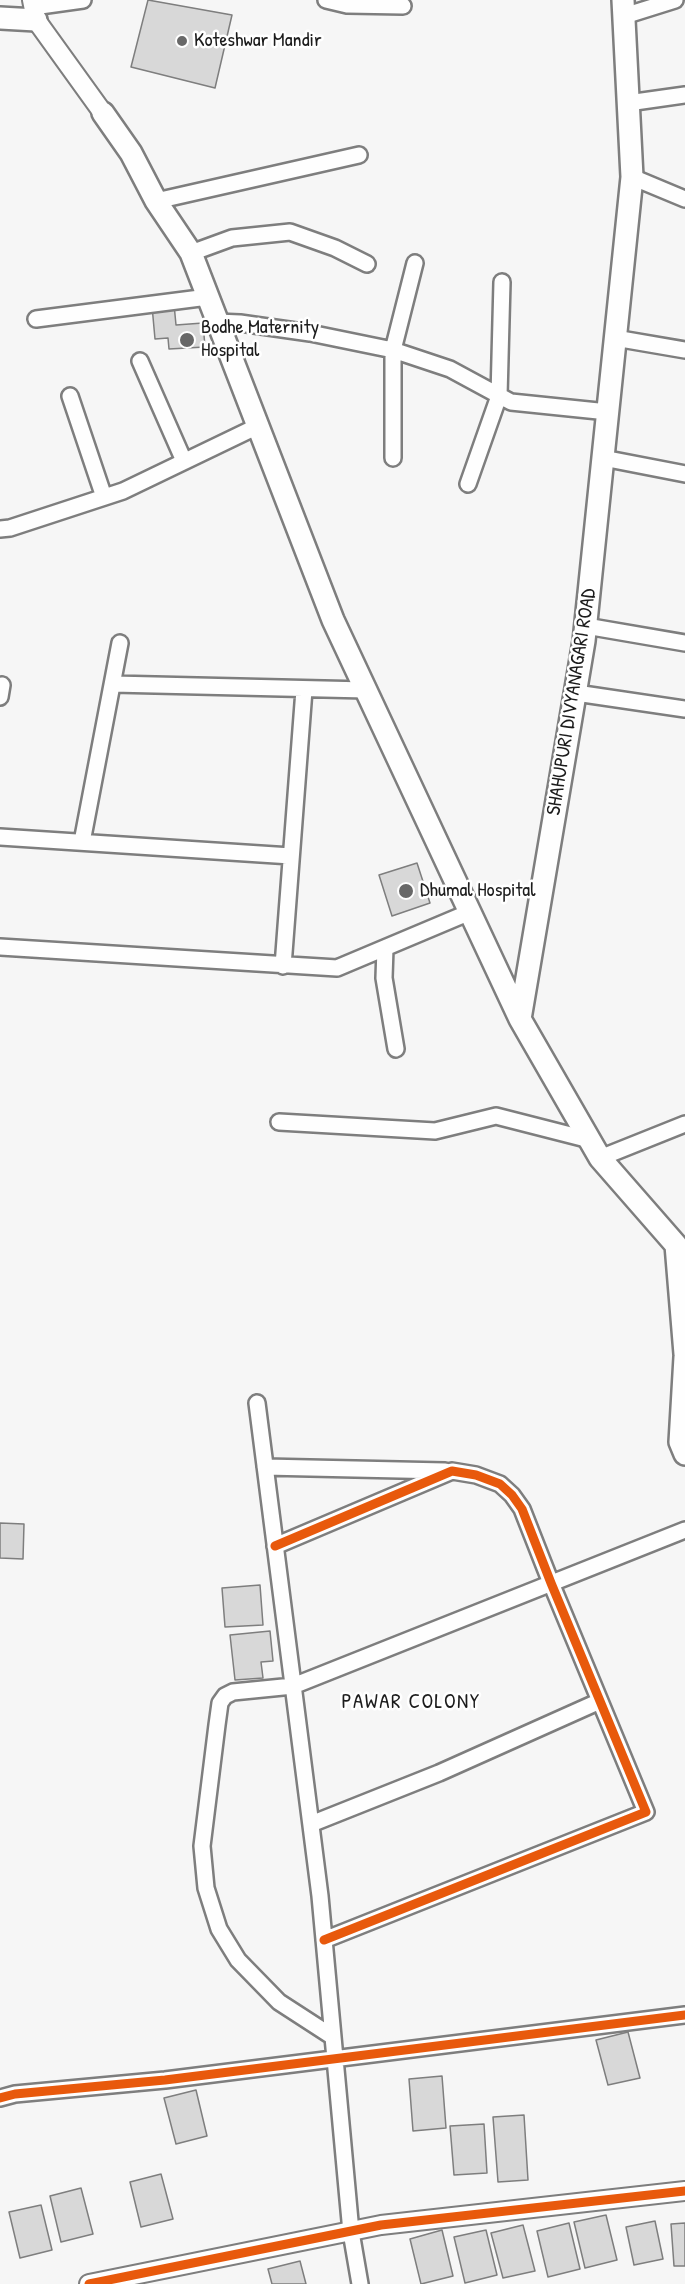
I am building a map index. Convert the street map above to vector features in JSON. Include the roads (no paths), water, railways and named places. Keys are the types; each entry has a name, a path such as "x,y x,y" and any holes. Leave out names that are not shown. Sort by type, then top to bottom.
{"main road":[{"name":"SHAHUPURI DIVYANAGARI ROAD","path":"520,1018 586,626 632,177 623,8"},
{"path":"0,18 34,9"},
{"path":"103,113 131,153 156,201 191,254 333,620 520,1018 595,1149 676,1245 685,1349 684,1442"}],"street":[{"path":"83,0 34,9 103,113"},
{"path":"326,0 347,5 403,6"},
{"path":"623,8 675,0"},
{"path":"628,103 685,95"},
{"path":"156,201 358,155"},
{"path":"632,177 685,199"},
{"path":"191,254 232,238 290,232 336,248 367,264"},
{"path":"393,458 393,350 415,263"},
{"path":"468,484 499,396 502,282"},
{"path":"36,319 208,297"},
{"path":"217,322 309,333 393,350 450,369 511,402 608,412"},
{"path":"615,338 685,350"},
{"path":"140,361 184,461"},
{"path":"70,396 104,497"},
{"path":"0,529 10,528 123,491 258,426"},
{"path":"603,458 685,474"},
{"path":"586,626 685,643"},
{"path":"82,842 120,643"},
{"path":"113,684 366,690"},
{"path":"283,966 304,690"},
{"path":"576,693 685,709"},
{"path":"0,837 291,856"},
{"path":"0,947 337,968 470,912"},
{"path":"385,948 384,978 396,1048"},
{"path":"279,1122 435,1131 496,1116 595,1149 685,1124"},
{"path":"257,1403 311,1824 351,2232 360,2284"},
{"path":"265,1467 452,1471 476,1475 500,1484 513,1495 522,1509 646,1812 324,1940"},
{"path":"275,1546 452,1471"},
{"path":"333,2037 279,2002 238,1960 219,1929 206,1888 202,1846 220,1703 225,1696 233,1692 293,1686 685,1530"},
{"path":"311,1824 439,1773 600,1701"},
{"path":"0,2098 15,2094 165,2080 685,2015"},
{"path":"89,2284 381,2225 685,2191"}],"place":[{"name":"Koteshwar Mandir","path":"182,41"},
{"name":"Bodhe Maternity Hospital","path":"187,340"},
{"name":"Dhumal Hospital","path":"406,891"}],"district":[{"name":"PAWAR COLONY","path":"411,1702"}]}
